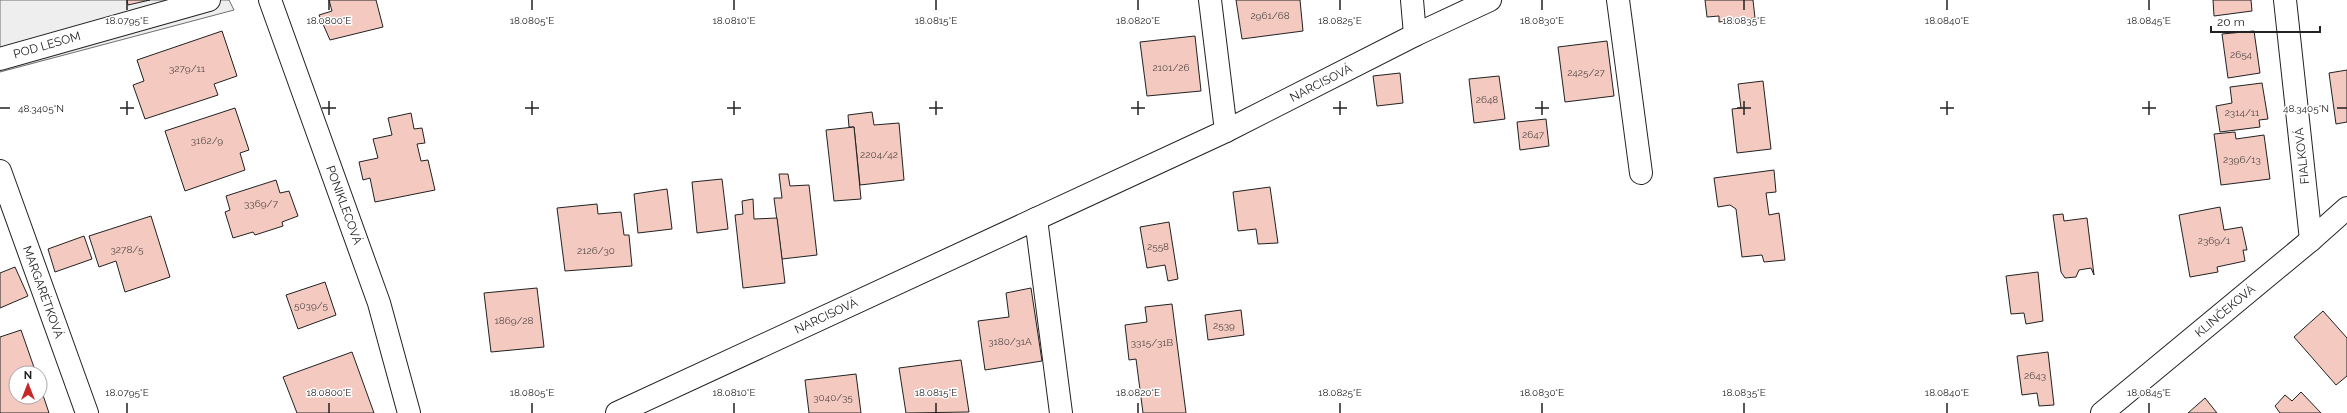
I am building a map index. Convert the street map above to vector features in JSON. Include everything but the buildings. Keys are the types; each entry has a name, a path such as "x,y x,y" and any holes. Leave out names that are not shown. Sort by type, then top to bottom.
{"street":[{"name":"POD LESOM","path":"0,59 210,0"},
{"name":"PONIKLECOVÁ","path":"270,0 379,302 409,413"},
{"path":"1210,0 1226,131"},
{"path":"1412,0 1415,35"},
{"name":"NARCISOVÁ","path":"617,413 1226,131 1415,35 1490,0"},
{"path":"1618,0 1641,173"},
{"name":"FIALKOVÁ","path":"2285,0 2311,240"},
{"name":"MARGARÉTKOVÁ","path":"0,171 87,413"},
{"name":"KLINČEKOVÁ","path":"2102,413 2311,240 2347,208"},
{"path":"1036,219 1061,413"}],"shaded area":[{"path":"0,0 229,0 234,10 0,72"}]}
